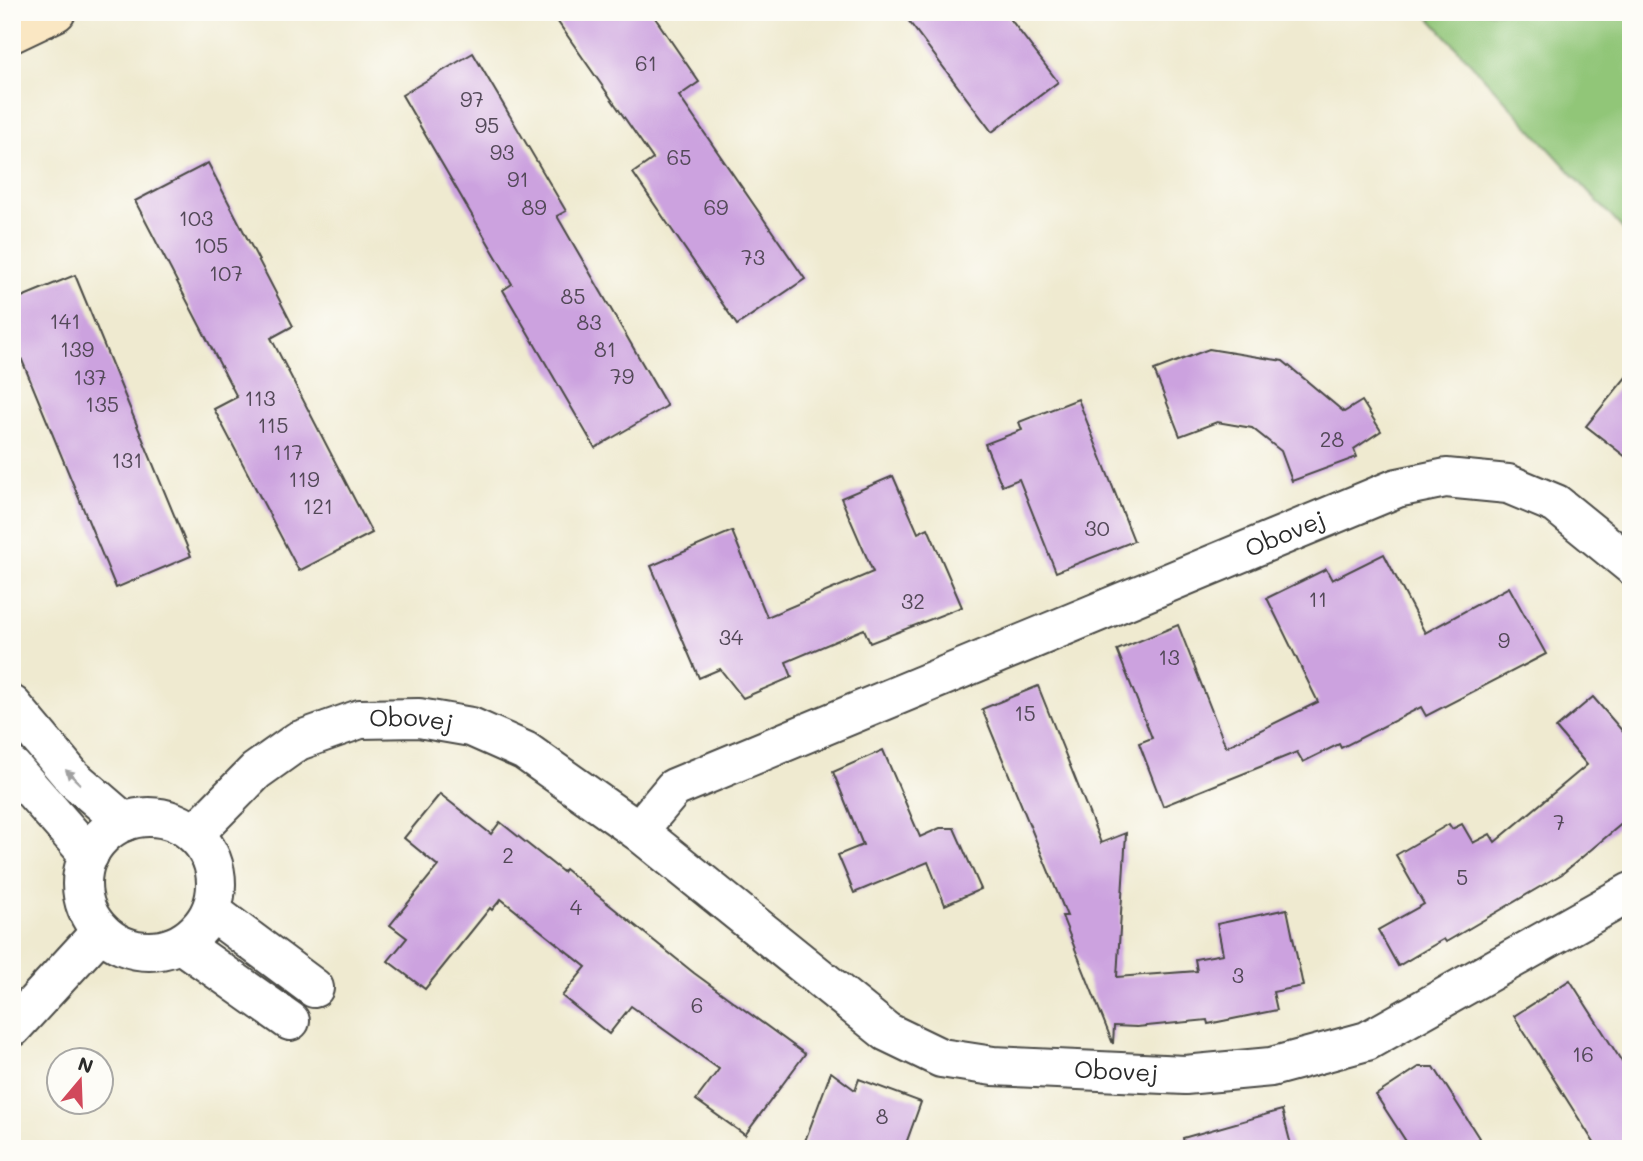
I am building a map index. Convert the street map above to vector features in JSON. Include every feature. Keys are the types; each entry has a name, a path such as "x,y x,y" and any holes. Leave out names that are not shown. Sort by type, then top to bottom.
{"street":[{"path":"12,33 56,12"},
{"name":"Obovej","path":"638,831 674,788 1398,488 1446,478 1508,484 1556,504 1631,565"},
{"path":"12,705 73,778 124,822"},
{"name":"Obovej","path":"194,834 256,771 298,741 360,719 419,718 471,727 525,751 638,831 887,1032 942,1058 993,1066 1185,1074 1271,1067 1367,1041 1631,892"},
{"path":"12,767 89,855"},
{"path":"158,818 177,824 194,834 208,852 215,873 216,893 211,911 199,930 181,944 151,951 133,949 115,942 101,931 84,898 83,876 89,855 104,835 124,822 158,818"},
{"path":"211,911 314,988"},
{"path":"12,1028 101,931"},
{"path":"181,944 290,1021"}],"green space":[{"path":"1424,12 1631,12 1631,238"}],"building":[{"path":"551,12 651,12 699,82 679,96 805,279 737,325 633,173 653,159"},
{"path":"902,12 1005,12 1058,82 992,132"},
{"path":"473,53 566,211 557,216 667,406 595,448 503,290 512,284 402,95"},
{"path":"208,163 293,326 271,338 372,533 299,571 214,409 237,397 135,201"},
{"path":"75,275 191,556 116,588 12,336 12,301"},
{"path":"1209,349 1283,361 1344,412 1362,401 1381,431 1354,449 1357,457 1292,481 1281,451 1252,428 1217,422 1180,436 1154,370"},
{"path":"1631,371 1631,461 1586,426"},
{"path":"1078,399 1134,541 1056,572 1019,479 1002,486 985,444 1022,430 1019,422"},
{"path":"893,476 918,533 928,528 962,607 870,643 864,629 786,662 792,677 743,698 720,669 699,678 651,566 732,531 767,617 873,572 841,498"},
{"path":"1384,554 1425,633 1509,587 1546,654 1426,716 1421,707 1341,748 1339,744 1303,762 1297,752 1163,806 1139,743 1152,738 1117,650 1178,625 1226,747 1318,702 1267,598 1326,569 1332,580"},
{"path":"1038,686 1101,843 1126,833 1117,977 1197,971 1195,959 1223,954 1217,924 1287,909 1303,986 1273,992 1277,1010 1208,1024 1207,1020 1137,1027 1114,1026 1113,1044 1062,916 1067,916 982,709"},
{"path":"1593,697 1631,741 1631,816 1562,874 1446,942 1444,939 1398,966 1378,930 1424,904 1396,855 1449,824 1452,829 1462,824 1473,843 1490,834 1495,842 1587,765 1556,728"},
{"path":"883,750 920,837 940,828 954,828 981,889 945,905 928,862 854,893 838,855 863,845 833,772"},
{"path":"440,794 491,834 500,822 563,872 565,869 694,973 805,1054 745,1135 696,1100 719,1069 631,1006 609,1034 562,996 586,967 501,899 492,910 490,908 425,989 388,961 407,938 390,925 438,866 404,838"},
{"path":"1570,980 1631,1076 1631,1149 1598,1149 1514,1016"},
{"path":"1419,1067 1434,1067 1486,1149 1411,1149 1376,1095"},
{"path":"831,1072 855,1090 859,1079 921,1102 904,1149 802,1149"},
{"path":"1282,1110 1292,1149 1185,1149 1183,1138"}]}
